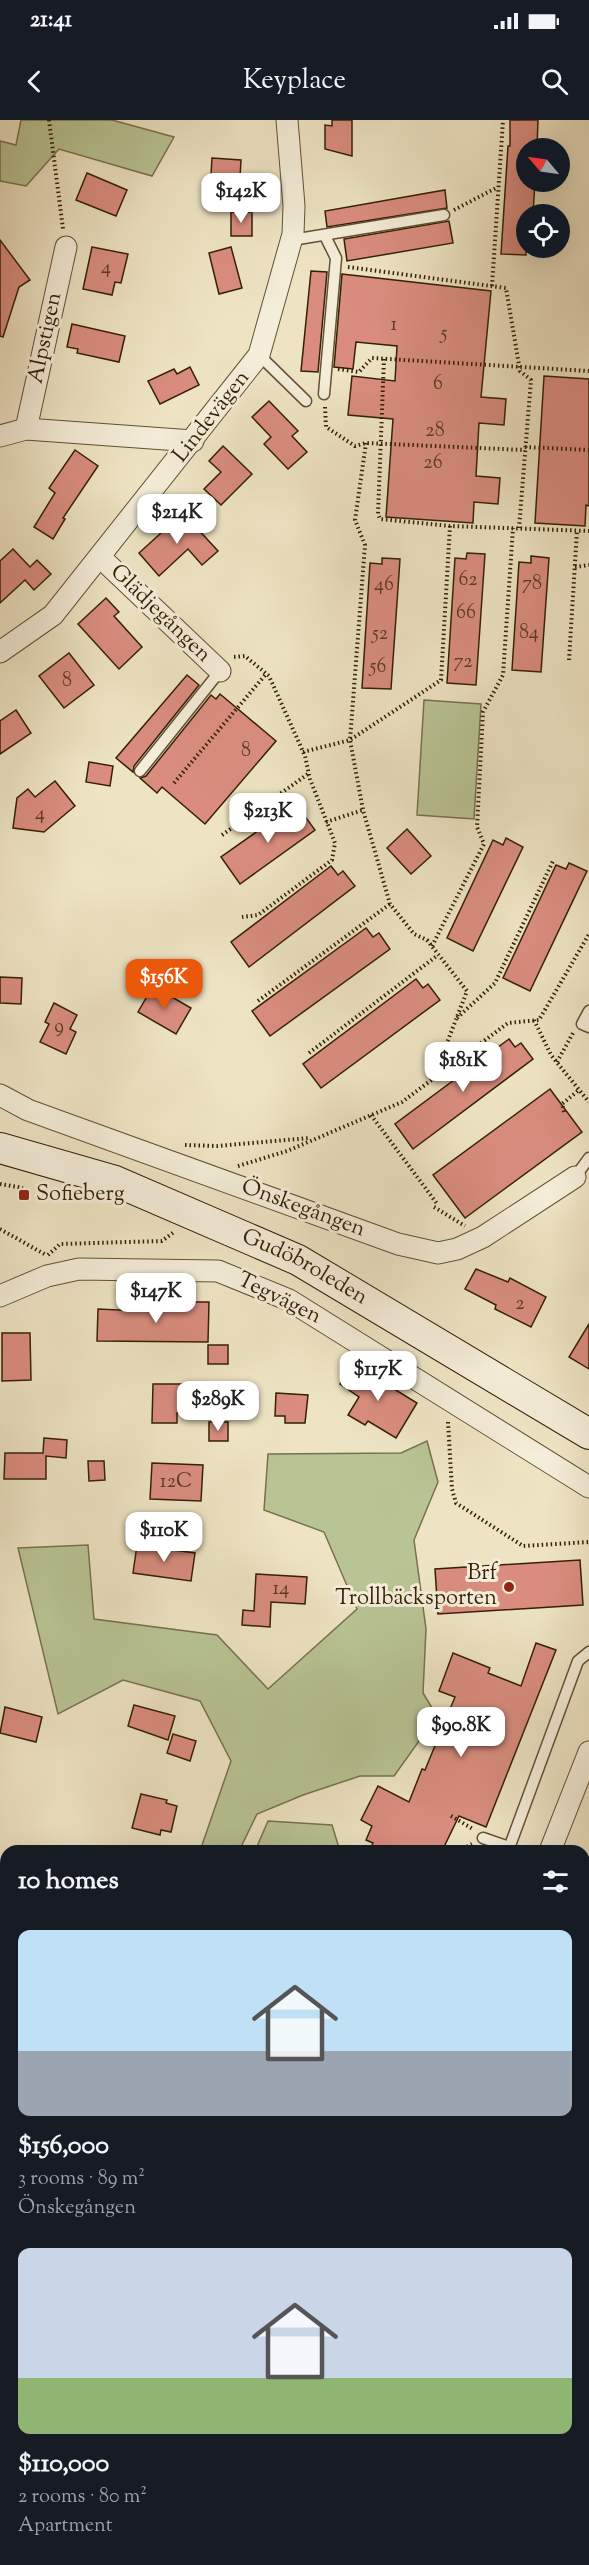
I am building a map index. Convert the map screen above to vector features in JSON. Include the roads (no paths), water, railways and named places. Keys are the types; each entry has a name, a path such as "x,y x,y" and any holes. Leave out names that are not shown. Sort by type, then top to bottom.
{"main road":[{"name":"Gudöbroleden","path":"0,1148 115,1181 298,1260 589,1434"},
{"name":"Gudöbroleden","path":"0,1169 111,1194 281,1272 589,1452"}],"street":[{"name":"Lindevägen","path":"0,652 53,615 260,355 292,240 294,206 287,120"},
{"name":"Alpstigen","path":"26,429 66,247"},
{"path":"0,436 26,429 193,441"},
{"name":"Glädjegången","path":"100,557 215,666"},
{"name":"Önskegången","path":"0,1095 28,1110 398,1244 438,1253 457,1249 483,1237 574,1177"},
{"name":"Tegvägen","path":"0,1296 47,1266 79,1269 218,1270 290,1300 589,1487"},
{"path":"556,1845 589,1752"}],"lane":[{"path":"292,240 444,215"},
{"path":"324,394 336,265 336,258 325,236"},
{"path":"260,355 306,401"},
{"path":"140,771 215,666"},
{"path":"586,1026 589,1011"},
{"name":"Önskegången","path":"574,1177 589,1158"},
{"path":"510,1845 578,1661 589,1652"},
{"path":"483,1838 500,1845"}],"place":[{"name":"Sofieberg","path":"24,1195"},
{"name":"Brf Trollbäcksporten","path":"509,1587"}]}
